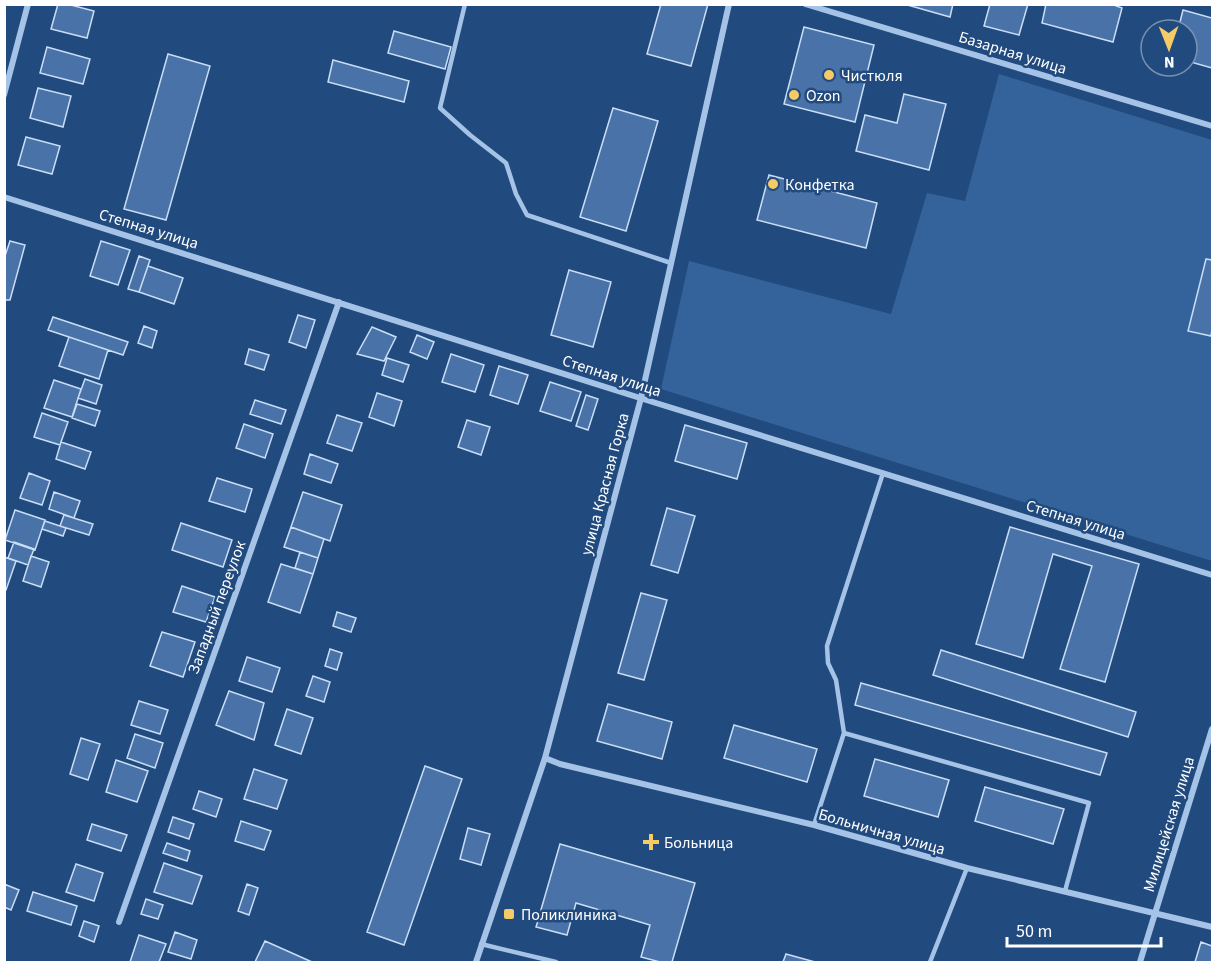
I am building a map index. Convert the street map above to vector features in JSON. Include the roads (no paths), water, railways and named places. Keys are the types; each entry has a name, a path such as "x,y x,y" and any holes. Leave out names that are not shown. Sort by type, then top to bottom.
{"street":[{"path":"4,95 28,4"},
{"name":"улица Красная Горка","path":"476,963 545,758 641,399 729,4"},
{"name":"Базарная улица","path":"805,4 1212,126"},
{"name":"Степная улица","path":"4,196 641,399 1212,575"},
{"name":"Западный переулок","path":"119,922 339,302"},
{"name":"Милицейская улица","path":"1140,963 1212,729"},
{"name":"Больничная улица","path":"545,758 560,764 814,825 967,868 1212,927"}],"lane":[{"path":"465,4 440,108 506,163 516,194 527,216 671,263"},
{"path":"814,825 844,733 836,680 828,663 827,646 883,473"},
{"path":"844,733 1089,803 1065,891"},
{"path":"930,963 967,868"},
{"path":"481,944 556,963"}],"place":[{"name":"Чистюля","path":"829,75"},
{"name":"Ozon","path":"794,95"},
{"name":"Конфетка","path":"773,184"},
{"name":"Больница","path":"651,842"},
{"name":"Поликлиника","path":"509,914"}]}
